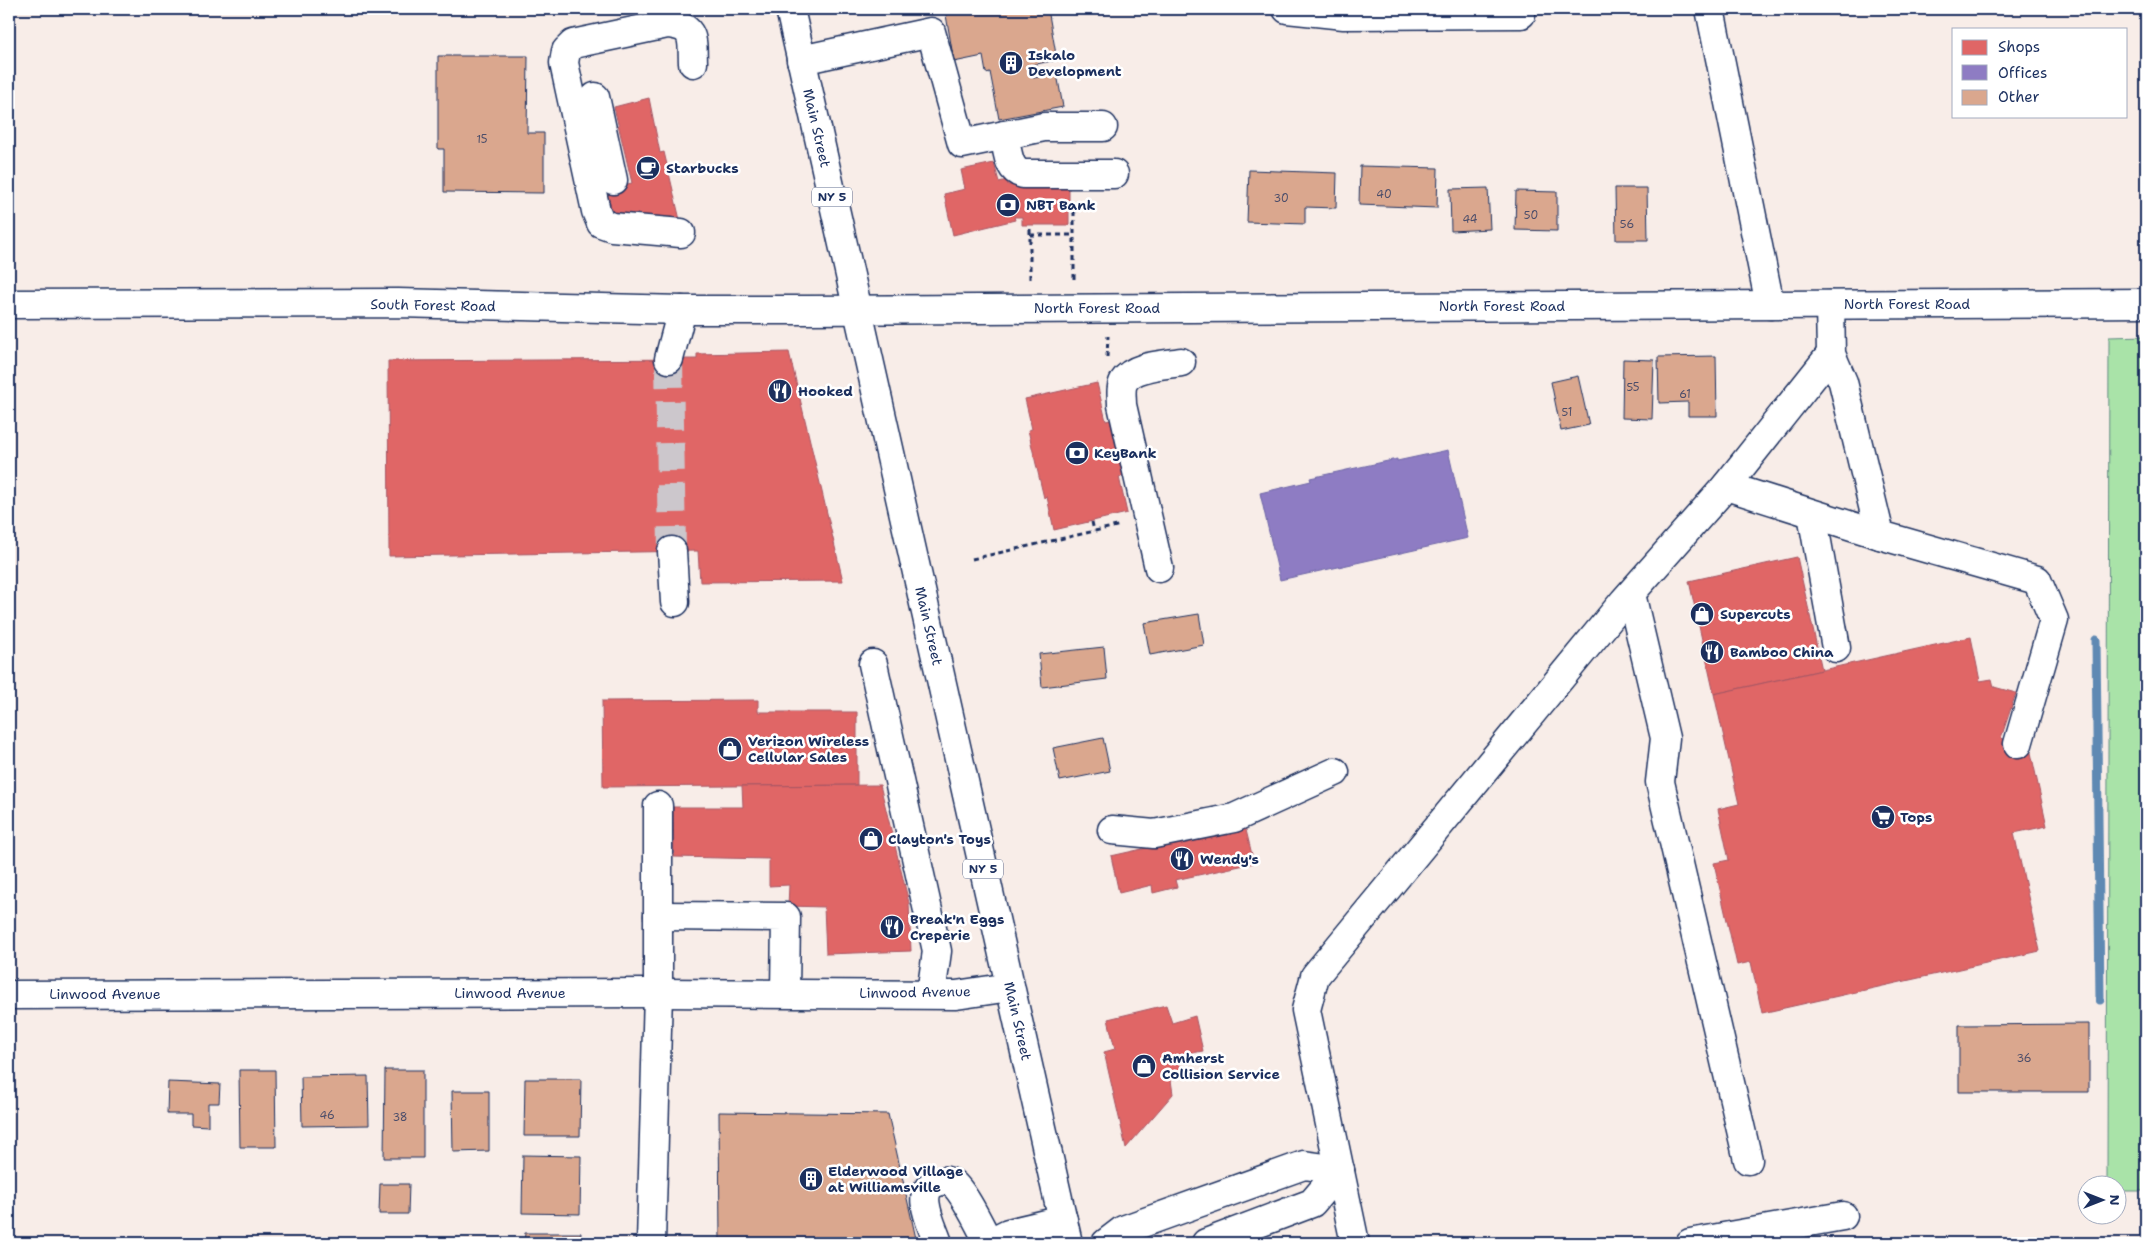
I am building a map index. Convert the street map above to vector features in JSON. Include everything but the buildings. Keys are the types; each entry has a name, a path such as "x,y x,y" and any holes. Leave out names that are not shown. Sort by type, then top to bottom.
{"street":[{"name":"Main Street","path":"790,9 1065,1232"},
{"path":"1287,9 1344,15 1521,14"},
{"path":"1710,9 1770,305"},
{"path":"681,233 612,227 601,224 596,211 564,63 566,51 574,44 667,24 680,25 688,30 692,38 693,63"},
{"path":"801,60 931,32 962,144 1044,127 1103,127"},
{"path":"595,97 613,180"},
{"path":"1004,135 1012,168 1016,172 1023,174 1114,174"},
{"name":"South Forest Road","path":"9,304 398,303 682,310 857,310"},
{"name":"North Forest Road","path":"857,310 2146,303"},
{"path":"1830,305 1831,354 1844,382 1880,535"},
{"path":"669,359 682,310"},
{"path":"1355,1243 1306,1010 1315,976 1631,594 1726,486 1831,354"},
{"path":"1159,568 1122,405 1121,391 1124,380 1132,373 1181,362"},
{"path":"1726,486 1880,535 2037,580 2054,620 2018,744"},
{"path":"1812,514 1836,648"},
{"path":"672,551 675,602"},
{"path":"1631,594 1666,738 1660,782 1748,1160"},
{"path":"873,664 938,951 931,994"},
{"path":"1112,830 1154,834 1234,818 1335,772"},
{"path":"651,1243 658,993 658,806"},
{"path":"658,916 786,917 785,993"},
{"name":"Linwood Avenue","path":"9,995 785,993 956,995 1010,987"},
{"path":"1106,1243 1123,1230 1304,1165 1340,1170"},
{"path":"1206,1243 1312,1203 1340,1170"},
{"path":"938,1243 924,1199 926,1191 934,1183 944,1180 954,1184 963,1196 988,1243 1008,1233 1065,1232"},
{"path":"1690,1243 1843,1216"}],"path":[{"path":"1074,199 1074,279"},
{"path":"1030,225 1030,279"},
{"path":"1030,235 1074,234"},
{"path":"1092,522 1094,531"},
{"path":"972,559 1130,523"}],"green space":[{"path":"2146,336 2146,1191 2128,1191 2128,1174 2107,1174 2109,337"}],"waterway":[{"path":"2096,640 2100,1000"}],"tunnel":[{"path":"669,359 672,551"}],"place":[{"name":"Iskalo Development","path":"1011,63"},
{"name":"Starbucks","path":"648,168"},
{"name":"NBT Bank","path":"1008,205"},
{"name":"Hooked","path":"780,391"},
{"name":"KeyBank","path":"1077,453"},
{"name":"Supercuts","path":"1702,614"},
{"name":"Bamboo China","path":"1712,652"},
{"name":"Verizon Wireless Cellular Sales","path":"730,749"},
{"name":"Tops","path":"1883,817"},
{"name":"Clayton's Toys","path":"871,839"},
{"name":"Wendy's","path":"1182,859"},
{"name":"Break'n Eggs Creperie","path":"892,927"},
{"name":"Amherst Collision Service","path":"1144,1066"},
{"name":"Elderwood Village at Williamsville","path":"811,1179"}]}
